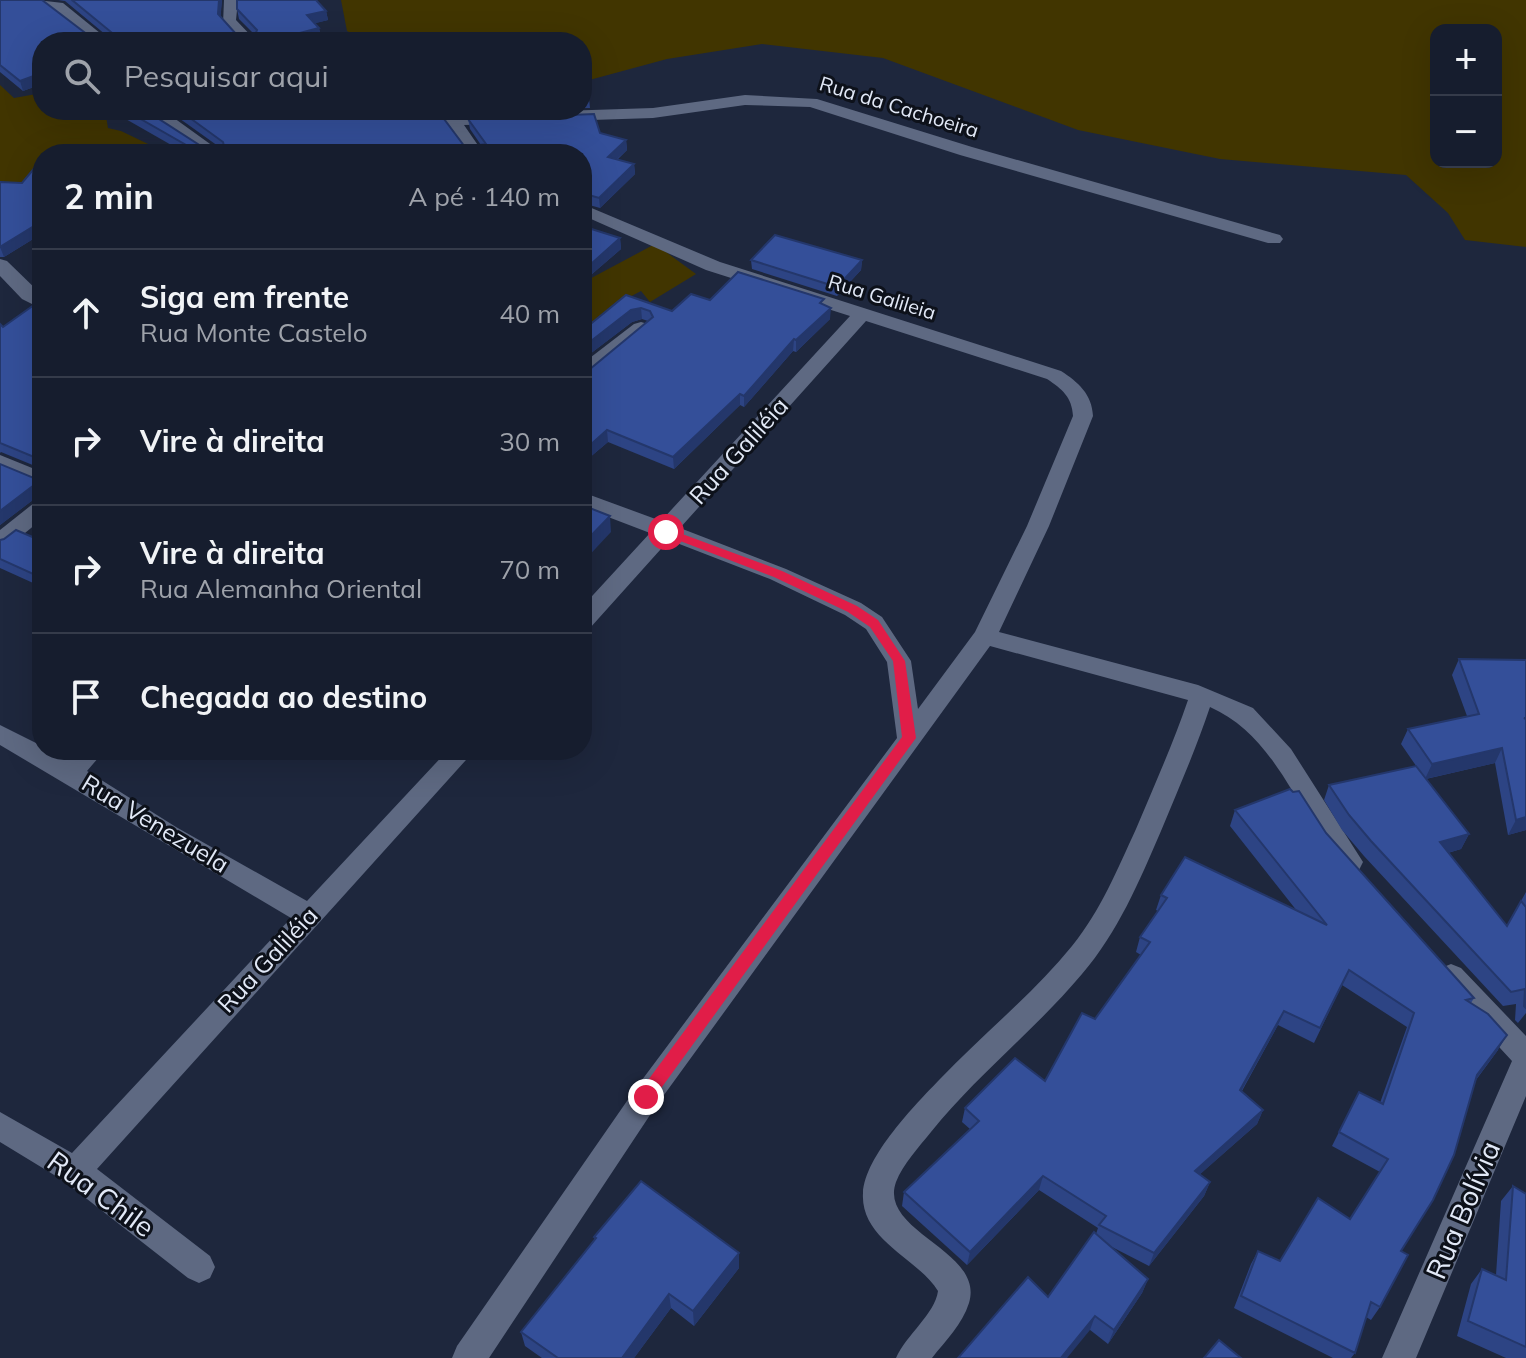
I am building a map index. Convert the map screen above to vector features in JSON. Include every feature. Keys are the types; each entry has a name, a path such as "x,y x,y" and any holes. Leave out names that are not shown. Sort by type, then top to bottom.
{"street":[{"path":"44,0 58,6 90,32"},
{"path":"231,0 228,21 239,32"},
{"name":"Rua da Cachoeira","path":"592,115 653,113 745,100 811,102 966,151 1274,239"},
{"path":"167,120 201,144"},
{"path":"441,120 473,120"},
{"path":"453,121 466,144"},
{"name":"Rua Galileia","path":"469,1358 646,1097 985,636 1038,526 1083,416 1084,404 1070,385 1037,368 713,266 592,213"},
{"path":"0,265 32,297"},
{"name":"Rua Galiléia","path":"592,611 862,314"},
{"path":"592,366 641,328"},
{"path":"0,462 32,476"},
{"path":"592,503 778,574 853,609 874,623 899,661 909,738"},
{"path":"0,542 32,516"},
{"path":"985,636 1202,695 1240,711 1257,725 1331,839 1370,885"},
{"path":"913,1358 950,1310 956,1290 952,1280 888,1221 877,1194 881,1178 903,1145 967,1071 1068,971 1094,940 1118,900 1188,739 1202,695"},
{"name":"Rua Venezuela","path":"0,734 32,752"},
{"name":"Rua Venezuela","path":"47,760 167,834 309,915"},
{"path":"69,772 82,760"},
{"name":"Rua Galiléia","path":"75,1171 454,760"},
{"path":"1435,958 1526,1058"},
{"name":"Rua Bolívia","path":"1399,1358 1526,1058"},
{"name":"Rua Chile","path":"0,1126 75,1171 199,1267"}],"shaded area":[{"path":"341,0 1526,0 1526,247 1465,240 1448,213 1406,175 1220,159 1078,130 883,58 762,44 667,59 592,79 592,32 349,32"},
{"path":"0,85 14,98 32,95 32,120 107,120 108,128 148,144 32,144 32,175 20,184 0,181"},
{"path":"655,244 696,274 650,302 641,291 607,309 607,318 592,328 592,278"}],"building":[{"path":"0,0 42,0 84,32 32,32 32,77 20,81 0,65"},
{"path":"72,0 219,0 218,14 234,32 111,32"},
{"path":"237,0 316,0 326,11 307,15 319,28 304,32 256,32 237,9"},
{"path":"594,114 600,133 626,140 608,157 634,164 599,198 592,196 592,144 486,144 469,120 592,120"},
{"path":"142,120 161,120 198,144 184,144"},
{"path":"193,120 445,120 463,144 224,144"},
{"path":"32,171 32,227 0,247 0,182 22,183"},
{"path":"592,229 620,238 592,263"},
{"path":"775,235 862,260 837,287 751,260"},
{"path":"738,272 824,299 820,303 831,308 794,339 744,396 740,394 673,457 607,430 592,443 592,367 653,317 650,311 641,308 631,310 592,340 592,323 626,295 672,311 691,294 710,300"},
{"path":"32,306 32,456 0,443 0,324 3,327"},
{"path":"0,464 32,477 32,487 0,511"},
{"path":"592,509 610,516 592,535"},
{"path":"16,530 32,537 32,573 0,559 0,540"},
{"path":"1459,659 1526,660 1526,817 1516,820 1502,748 1432,764 1408,729 1479,714"},
{"path":"1416,766 1469,834 1440,842 1507,926 1521,901 1526,907 1526,1008 1525,989 1511,992 1371,841 1329,785"},
{"path":"1290,789 1299,791 1326,833 1474,998 1466,1000 1488,1014 1507,1035 1477,1075 1454,1155 1433,1200 1401,1251 1408,1255 1380,1307 1371,1302 1355,1353 1241,1296 1258,1251 1280,1261 1318,1198 1350,1219 1388,1159 1339,1132 1359,1092 1383,1104 1414,1013 1349,970 1320,1028 1284,1011 1240,1090 1263,1110 1195,1171 1210,1182 1154,1253 1099,1225 1106,1216 1043,1176 970,1252 904,1192 979,1121 965,1108 1015,1058 1045,1081 1082,1013 1095,1019 1150,942 1140,937 1167,898 1161,895 1185,857 1327,925 1235,810"},
{"path":"641,1181 739,1253 693,1311 669,1294 622,1358 558,1358 521,1332"},
{"path":"1513,1186 1526,1194 1526,1347 1468,1321 1482,1269 1506,1280"},
{"path":"1094,1232 1148,1279 1114,1330 1095,1316 1061,1358 958,1358 1028,1277 1048,1297"},
{"path":"1219,1340 1241,1358 1204,1358"}],"route":[{"path":"646,1097 909,738 899,661 874,623 853,609 778,574 666,532"}]}
